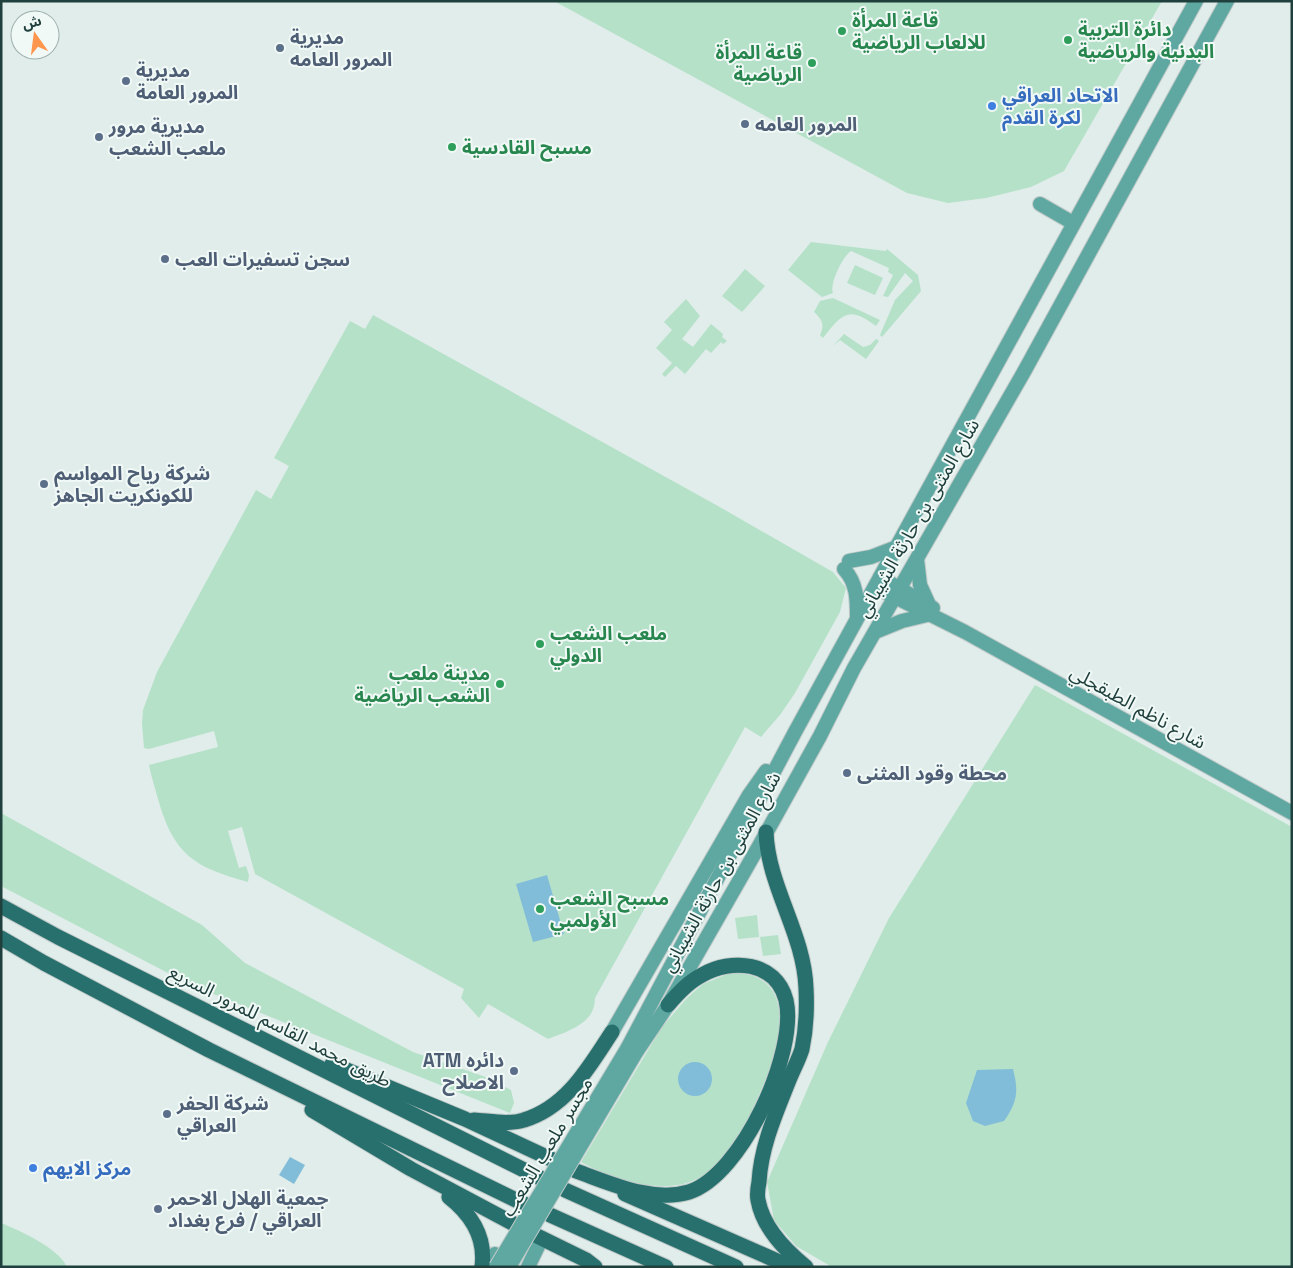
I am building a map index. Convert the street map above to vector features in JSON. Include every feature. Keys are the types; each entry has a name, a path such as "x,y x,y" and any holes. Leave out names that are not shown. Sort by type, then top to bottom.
{"highway":[{"path":"766,832 773,877 801,956 806,987 806,1014 802,1049 772,1121 765,1148 760,1169 758,1200 766,1223 785,1250 806,1267"},
{"name":"طريق محمد القاسم للمرور السريع","path":"1,906 58,938 542,1179"},
{"path":"1,938 209,1050 412,1169 514,1224"},
{"path":"668,1005 687,985 701,975 725,966 735,964 754,966 775,980 786,999 786,1042 784,1055 758,1116 722,1172 700,1187 688,1192 670,1195 640,1192 576,1171 654,1208 791,1267"},
{"path":"222,1019 465,1119 553,1160"},
{"path":"465,1119 500,1122 523,1120 544,1111 579,1083 612,1032"},
{"path":"209,1050 526,1205"},
{"path":"412,1169 464,1209 472,1220 479,1232 484,1252 483,1267"},
{"path":"565,1190 736,1267"},
{"path":"550,1215 666,1267"},
{"path":"539,1237 586,1260 595,1267"}],"main road":[{"name":"شارع المثنى بن حارثة الشيباني","path":"633,1049 794,732 1196,1"},
{"name":"شارع المثنى بن حارثة الشيباني","path":"633,1049 668,1005 766,832 875,632 1025,370 1226,1"},
{"path":"1040,204 1074,223"},
{"path":"857,620 855,588 847,565 896,547"},
{"path":"875,632 929,611 920,585 917,559"},
{"name":"شارع ناظم الطبقجلي","path":"877,582 1292,814"},
{"path":"612,1032 748,795 794,732"},
{"name":"مجسر ملعب الشعب","path":"483,1267 496,1260 633,1049"},
{"name":"مجسر ملعب الشعب","path":"509,1267 633,1049"},
{"path":"527,1263 539,1237"}],"green space":[{"path":"554,1 1162,1 1064,171 1031,187 986,198 948,203 907,193"},
{"path":"811,242 886,251 887,249 918,275 921,291 882,337 880,335 895,300 913,281 905,273 888,297 883,296 893,275 888,272 889,268 851,251 844,258 838,270 833,283 833,293 822,297 788,270"},
{"path":"855,265 883,278 875,295 847,283"},
{"path":"745,269 765,286 742,312 722,296"},
{"path":"833,298 880,320 876,326 859,316 846,315 835,323 823,338 820,335 822,322 814,312 820,301"},
{"path":"686,299 700,316 682,339 693,347 711,324 723,334 722,337 727,341 723,344 721,342 711,353 706,349 685,374 676,366 665,377 662,374 672,363 656,348 672,330 664,322"},
{"name":"مدينة ملعب الشعب الرياضية","path":"373,315 718,506 833,572 846,588 840,612 795,693 780,715 761,737 745,727 595,998 594,1007 590,1014 579,1025 548,1039 488,1004 479,1018 461,998 464,989 255,874 242,827 228,831 239,868 246,866 249,875 248,882 213,871 200,864 179,846 171,833 164,818 149,765 218,747 214,731 149,749 144,748 143,710 157,672 256,490 271,499 289,466 274,458 350,321 365,329"},
{"path":"844,334 863,347 870,345 876,339 879,341 866,359 840,340 833,346"},
{"path":"1035,685 1292,827 1292,1267 832,1267 796,1246 774,1220 767,1182 828,1042 889,918"},
{"path":"1,813 202,925 245,963 413,1052 483,1076 511,1090 514,1103 510,1113 191,985 1,886"},
{"path":"757,915 759,937 738,939 735,918"},
{"path":"778,935 781,954 763,956 760,937"},
{"path":"730,973 753,976 768,985 776,999 780,1016 779,1035 768,1073 741,1133 722,1160 698,1179 670,1186 643,1185 630,1182 605,1174 581,1162 662,1027 687,998 703,984"},
{"path":"1,1223 28,1235 56,1253 67,1267 1,1267"}],"water":[{"name":"مسبح الشعب الأولمبي","path":"547,875 564,934 533,942 516,884"},
{"path":"695,1062 707,1067 712,1079 707,1091 695,1096 683,1091 678,1079 683,1067"},
{"path":"1013,1069 1016,1096 1012,1108 1004,1121 985,1126 973,1121 966,1103 977,1070"},
{"path":"290,1157 305,1165 294,1184 279,1175"}],"place":[{"name":"قاعة المرأة للالعاب الرياضية","path":"842,31"},
{"name":"دائرة التربية البدنية والرياضية","path":"1068,40"},
{"name":"مديرية المرور العامه","path":"280,48"},
{"name":"قاعة المرأة الرياضية","path":"812,63"},
{"name":"مديرية المرور العامة","path":"126,81"},
{"name":"الاتحاد العراقي لكرة القدم","path":"992,106"},
{"name":"المرور العامه","path":"745,124"},
{"name":"مديرية مرور ملعب الشعب","path":"99,137"},
{"name":"مسبح القادسية","path":"452,147"},
{"name":"سجن تسفيرات العب","path":"165,259"},
{"name":"شركة رياح المواسم للكونكريت الجاهز","path":"44,484"},
{"name":"ملعب الشعب الدولي","path":"540,644"},
{"name":"مدينة ملعب الشعب الرياضية","path":"500,684"},
{"name":"محطة وقود المثنى","path":"847,773"},
{"name":"مسبح الشعب الأولمبي","path":"540,909"},
{"name":"ATM دائره الاصلاح","path":"514,1071"},
{"name":"شركة الحفر العراقي","path":"167,1114"},
{"name":"مركز الايهم","path":"33,1168"},
{"name":"جمعية الهلال الاحمر العراقي / فرع بغداد","path":"158,1209"}]}
